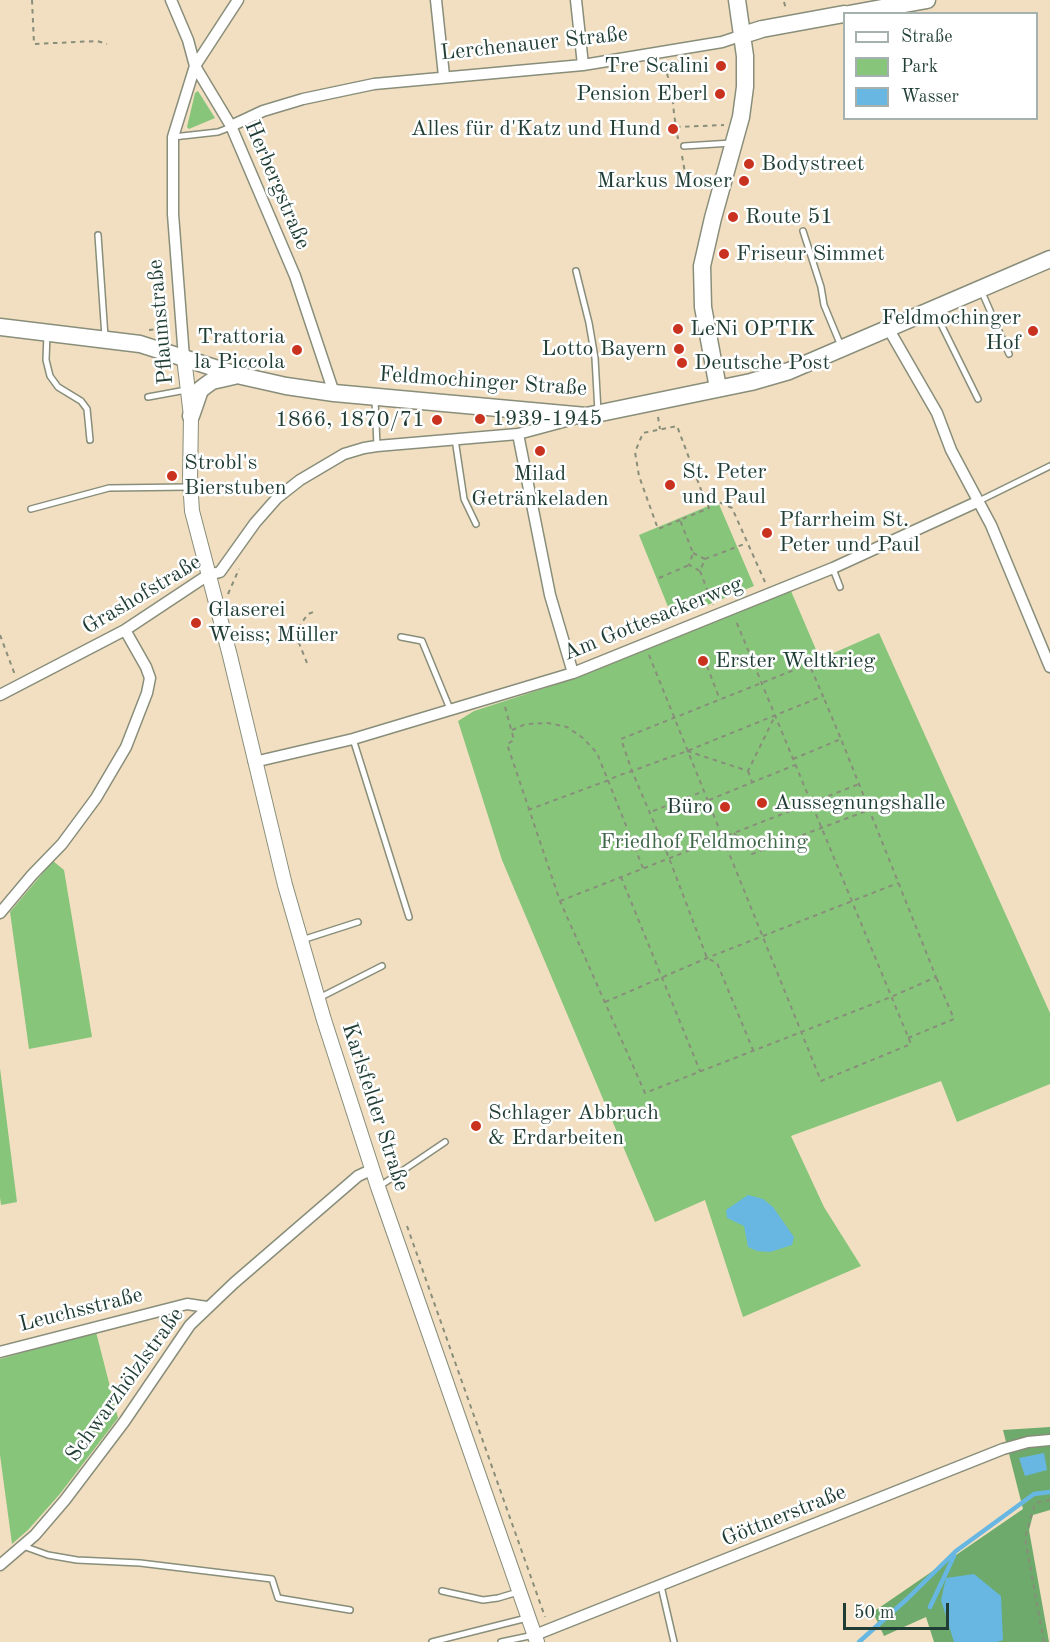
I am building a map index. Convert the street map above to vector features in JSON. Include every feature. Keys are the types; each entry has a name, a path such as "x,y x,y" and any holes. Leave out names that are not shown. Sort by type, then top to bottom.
{"main road":[{"path":"718,388 703,307 702,266 741,117 746,87 737,0"},
{"path":"858,12 904,2 926,2"},
{"name":"Lerchenauer Straße","path":"742,35 762,29 843,14"},
{"name":"Feldmochinger Straße","path":"0,327 140,344 237,375 286,386 375,397 592,415 751,382 789,370 1050,259"},
{"path":"191,416 198,396 205,386 212,381 237,375"}],"street":[{"name":"Herbergstraße","path":"171,0 188,40 195,66 231,126 295,276 334,393"},
{"name":"Pflaumstraße","path":"208,575 192,511 190,487 191,416 184,358 173,214 173,137 195,66 238,0"},
{"path":"436,0 444,76"},
{"path":"576,0 583,65"},
{"name":"Lerchenauer Straße","path":"231,126 263,111 341,90 374,84 583,65 722,42 742,35"},
{"path":"888,328 937,413 951,450 991,525 1050,668"},
{"name":"Grashofstraße","path":"0,695 125,630 208,575 220,572 255,523 277,498 300,480 344,454 377,446 518,434 592,415"},
{"path":"518,434 550,595 573,673"},
{"name":"Am Gottesackerweg","path":"254,762 353,739 573,673 832,568 977,502"},
{"name":"Karlsfelder Straße","path":"208,575 230,656 285,885 318,999 378,1187 536,1639"},
{"path":"0,913 62,844 96,798 126,747 147,693 150,678 147,668 125,630"},
{"name":"Schwarzhölzlstraße","path":"0,1565 23,1546 65,1500 124,1422 190,1325 207,1307 358,1176 373,1168"},
{"name":"Leuchsstraße","path":"0,1352 187,1304 207,1307"},
{"name":"Göttnerstraße","path":"536,1639 1003,1449 1028,1442 1050,1440"}],"lane":[{"path":"173,137 218,132 231,126"},
{"path":"684,146 734,143"},
{"path":"803,231 821,287 824,305 842,348"},
{"path":"98,235 105,339"},
{"path":"576,271 590,323 595,358 592,415"},
{"path":"980,289 1009,354"},
{"path":"933,309 978,399"},
{"path":"47,332 46,360 50,376 57,387 81,401 87,409 90,440"},
{"path":"148,397 188,390"},
{"path":"375,397 377,446"},
{"path":"455,440 464,499 476,524"},
{"name":"Am Gottesackerweg","path":"977,502 1050,466"},
{"path":"31,509 110,488 190,487"},
{"path":"832,568 840,587"},
{"path":"401,637 422,641 450,710"},
{"path":"353,739 409,917"},
{"path":"301,940 358,922"},
{"path":"318,999 382,966"},
{"path":"378,1187 445,1142"},
{"path":"23,1546 48,1555 77,1560 140,1563 272,1579 278,1598 350,1610"},
{"path":"662,1586 674,1642"},
{"path":"442,1591 483,1600 520,1591"},
{"path":"432,1642 529,1617"},
{"path":"501,1642 536,1639"}],"path":[{"path":"32,0 34,44 97,40 107,44"},
{"path":"784,2 786,9"},
{"path":"660,52 672,89 674,114"},
{"path":"676,128 728,125"},
{"path":"659,423 660,429"},
{"path":"677,426 709,508 658,529 639,476 635,452 643,433 660,429 677,426"},
{"path":"703,495 732,508 769,594"},
{"path":"659,578 689,565 693,554 680,520"},
{"path":"693,554 705,559 748,542"},
{"path":"700,571 705,559"},
{"path":"228,597 243,561"},
{"path":"689,565 700,571 717,616"},
{"path":"645,645 821,1081 910,1044 731,610"},
{"path":"307,663 299,643 290,639 308,614 316,611"},
{"path":"0,635 18,686"},
{"path":"753,1050 717,963 707,958 621,739 809,664 954,1019 908,1038"},
{"path":"706,666 720,700"},
{"path":"502,694 514,740 507,744 560,901 645,1093 891,997 936,977"},
{"path":"528,810 687,751 823,696"},
{"path":"752,782 748,771 775,716"},
{"path":"512,730 526,724 548,723 567,727 583,738 597,753 643,868"},
{"path":"793,759 841,739"},
{"path":"687,751 748,771"},
{"path":"708,800 795,765"},
{"path":"560,901 859,783"},
{"path":"653,811 704,791"},
{"path":"734,833 752,854 869,810"},
{"path":"621,877 700,1071"},
{"path":"605,1002 707,958 898,883"},
{"path":"1044,1642 1025,1538 1035,1503 1050,1500"}],"green space":[{"path":"198,91 215,118 189,129 187,127 195,93"},
{"path":"718,502 754,586 673,619 639,535"},
{"name":"Friedhof Feldmoching","path":"791,591 820,659 879,633 1050,1013 1050,1084 957,1122 941,1081 791,1136 824,1207 861,1266 743,1317 705,1200 655,1222 502,860 458,721 474,711 579,677"},
{"path":"53,861 64,870 92,1037 29,1049 10,912"},
{"path":"0,1068 17,1202 1,1205 0,1197"},
{"path":"96,1332 118,1418 59,1495 28,1530 12,1544 0,1455 0,1359"},
{"path":"1050,1427 1050,1510 1033,1515 1029,1530 1049,1642 934,1642 926,1617 884,1636 873,1612 1023,1509 1003,1430"}],"water":[{"path":"748,1195 763,1199 773,1207 794,1237 792,1245 770,1252 757,1251 748,1247 744,1226 727,1218 726,1210"},
{"path":"1044,1453 1047,1470 1025,1476 1019,1458"},
{"path":"974,1574 1001,1596 1003,1640 954,1642 941,1600 946,1578"}],"waterway":[{"path":"859,1642 956,1551 1034,1494 1050,1492"},
{"path":"930,1607 954,1556"}],"place":[{"name":"Tre Scalini","path":"721,66"},
{"name":"Pension Eberl","path":"720,94"},
{"name":"Alles für d'Katz und Hund","path":"673,129"},
{"name":"Bodystreet","path":"749,164"},
{"name":"Markus Moser","path":"744,181"},
{"name":"Route 51","path":"733,217"},
{"name":"Friseur Simmet","path":"724,254"},
{"name":"LeNi OPTIK","path":"678,329"},
{"name":"Feldmochinger Hof","path":"1033,331"},
{"name":"Lotto Bayern","path":"679,349"},
{"name":"Trattoria la Piccola","path":"297,350"},
{"name":"Deutsche Post","path":"682,363"},
{"name":"1939-1945","path":"480,419"},
{"name":"1866, 1870/71","path":"437,420"},
{"name":"Milad Getränkeladen","path":"540,451"},
{"name":"Strobl's Bierstuben","path":"172,476"},
{"name":"St. Peter und Paul","path":"670,485"},
{"name":"Pfarrheim St. Peter und Paul","path":"767,533"},
{"name":"Glaserei Weiss; Müller","path":"196,623"},
{"name":"Erster Weltkrieg","path":"703,661"},
{"name":"Aussegnungshalle","path":"762,803"},
{"name":"Büro","path":"725,807"},
{"name":"Schlager Abbruch & Erdarbeiten","path":"476,1126"}]}
